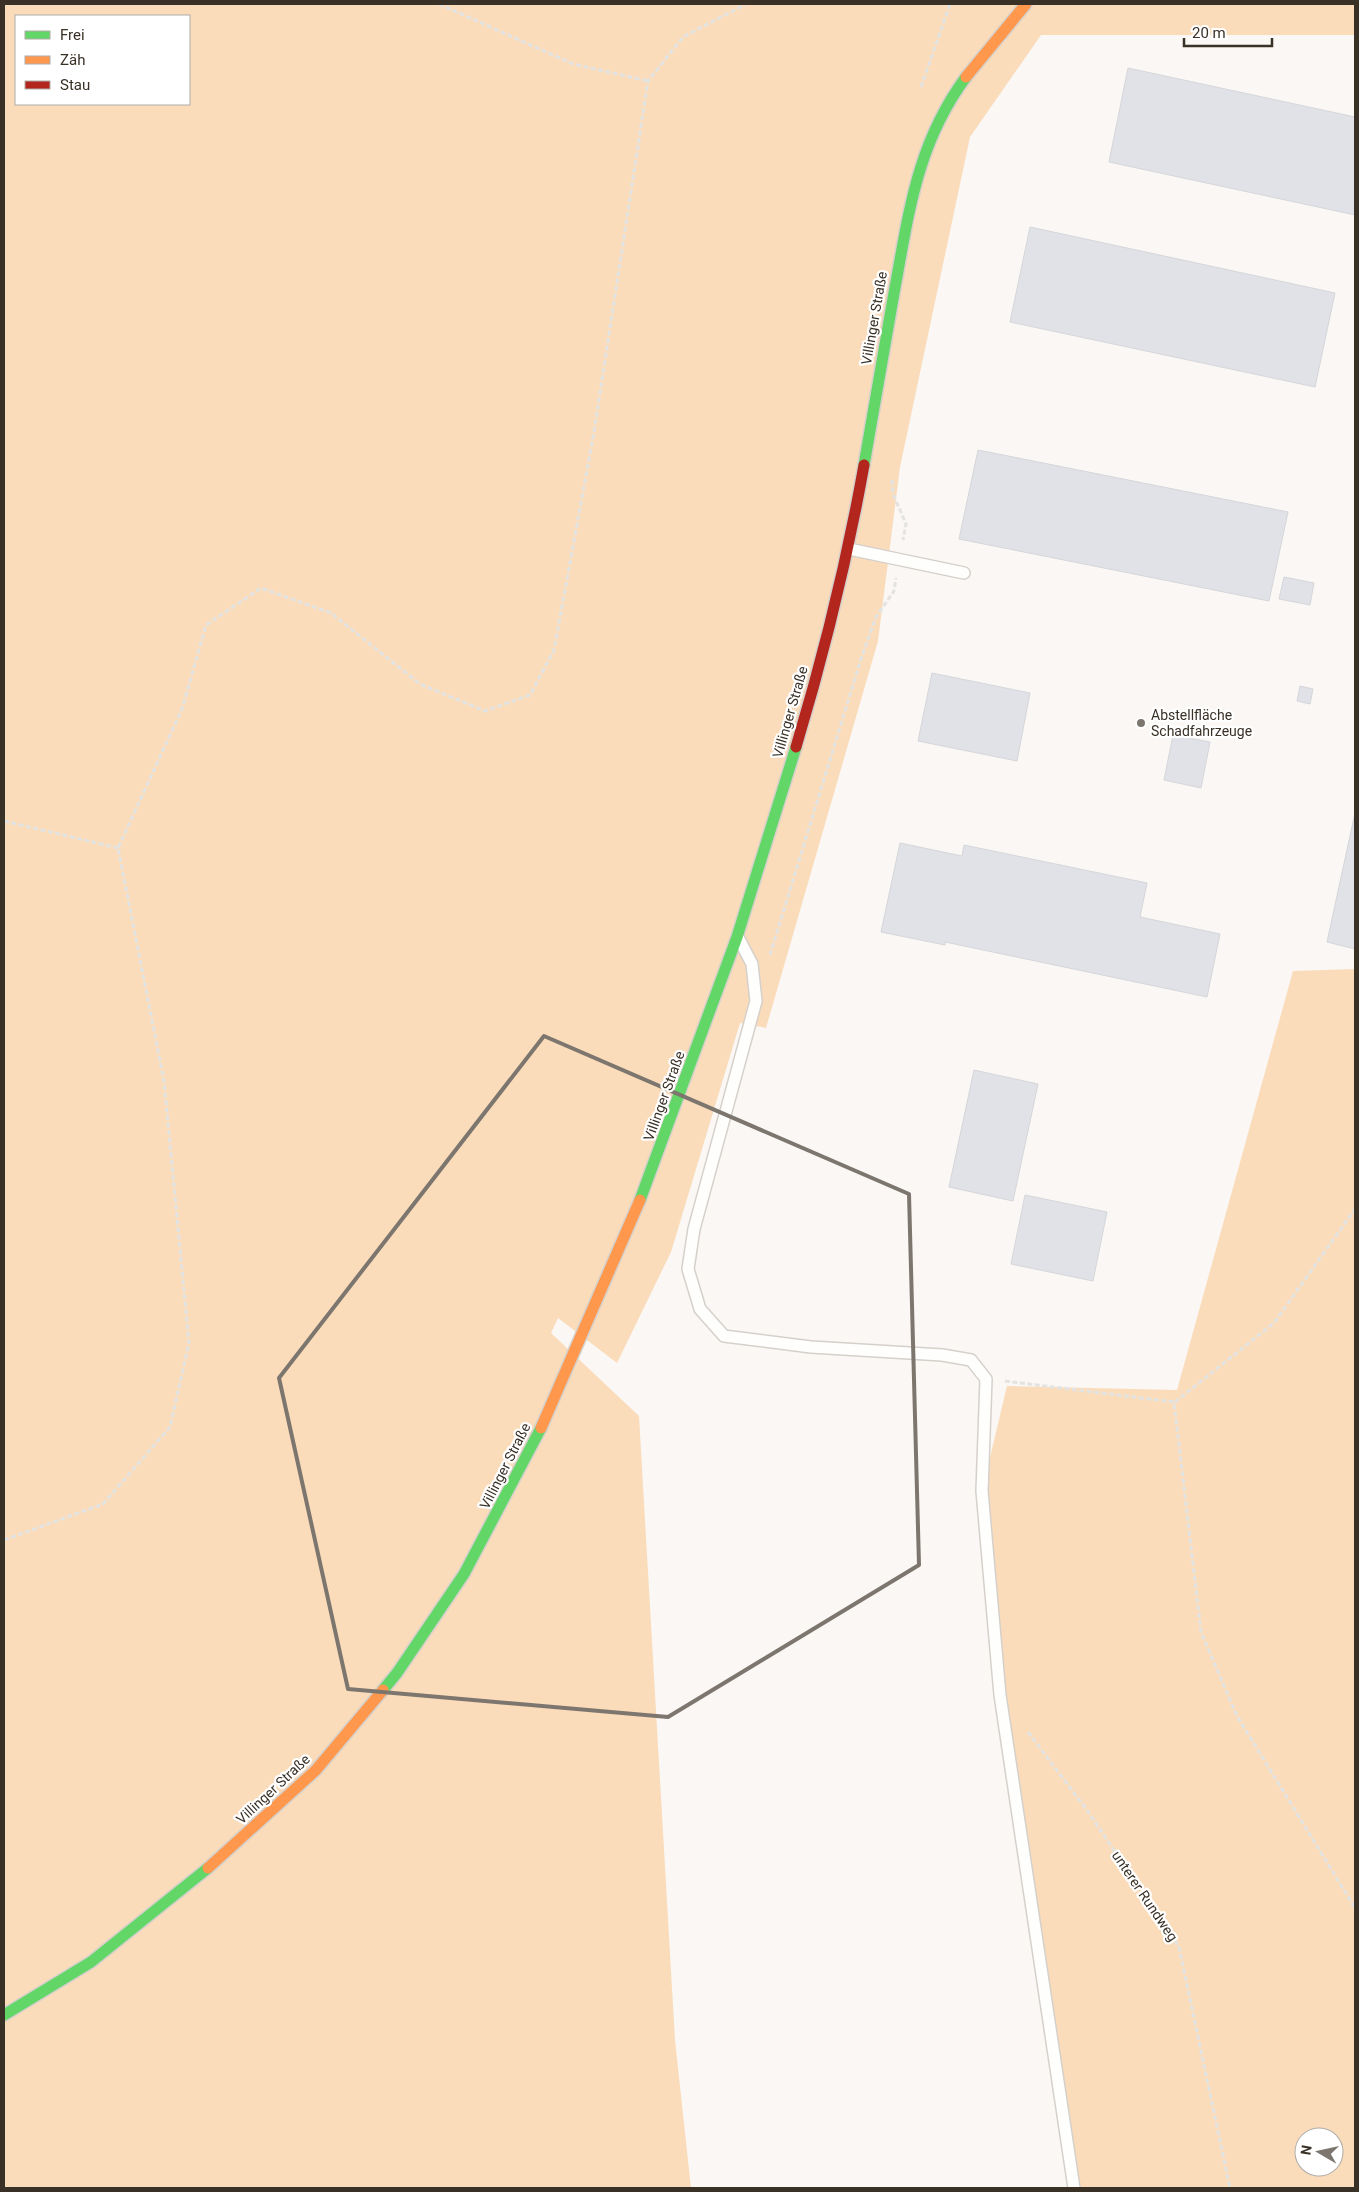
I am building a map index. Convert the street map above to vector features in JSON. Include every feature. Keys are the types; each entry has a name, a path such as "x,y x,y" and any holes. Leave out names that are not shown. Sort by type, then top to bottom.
{"main road":[{"name":"Villinger Straße","path":"4,2015 91,1962 223,1856 316,1770 403,1665 464,1574 533,1446 649,1180 738,937 816,681 849,549 913,188 933,130 950,97 978,58 1026,4"}],"lane":[{"path":"849,549 964,573"},
{"path":"738,937 752,964 756,1001 694,1229 688,1269 700,1309 724,1336 811,1347 942,1355 971,1360 986,1379 982,1491 1000,1695 1074,2188"}],"path":[{"path":"439,4 573,64 648,81"},
{"path":"4,1540 103,1504 170,1427 189,1343 164,1081 118,848 182,709 206,625 261,588 331,613 420,684 486,711 530,696 554,650 594,432 648,81 683,37 746,4"},
{"path":"4,821 118,848"},
{"path":"986,1379 1174,1402 1274,1323 1355,1209"},
{"path":"1174,1402 1201,1632 1237,1716 1355,1908"},
{"name":"unterer Rundweg","path":"1023,1726 1087,1810 1180,1947 1230,2188"}],"highlighted area":[{"path":"544,1036 909,1194 919,1565 668,1717 348,1689 279,1378"}],"shaded area":[{"path":"4,4 1355,4 1355,35 1041,35 970,137 900,467 878,641 766,1028 740,1023 671,1252 617,1363 558,1318 551,1333 639,1416 675,2040 691,2188 4,2188"},
{"path":"1355,969 1355,2188 1074,2188 1000,1695 982,1491 1007,1386 1177,1390 1293,971"}],"building":[{"path":"1128,68 1355,117 1355,215 1109,162"},
{"path":"1030,227 1335,293 1315,387 1010,322"},
{"path":"978,450 1288,512 1269,601 959,539"},
{"path":"1284,577 1314,583 1310,605 1279,599"},
{"path":"932,673 1030,693 1017,761 918,741"},
{"path":"1300,686 1313,689 1310,704 1297,701"},
{"path":"1173,735 1210,742 1201,788 1164,780"},
{"path":"1355,813 1355,949 1327,942"},
{"path":"900,843 962,856 964,845 1147,883 1140,917 1220,934 1207,997 945,942 945,945 881,932"},
{"path":"974,1070 1038,1084 1013,1201 949,1187"},
{"path":"1025,1195 1107,1212 1093,1281 1011,1264"}],"traffic: fast":[{"path":"864,465 910,207 917,180 936,128 966,77"},
{"path":"640,1200 737,937 796,747"},
{"path":"383,1690 397,1673 464,1574 541,1428"},
{"path":"4,2015 91,1962 208,1868"}],"traffic: slow":[{"path":"966,77 1026,4"},
{"path":"541,1428 640,1200"},
{"path":"208,1868 316,1770 383,1690"}],"traffic: jam":[{"path":"796,747 834,607 864,465"}],"place":[{"name":"Abstellfläche Schadfahrzeuge","path":"1141,723"}]}
